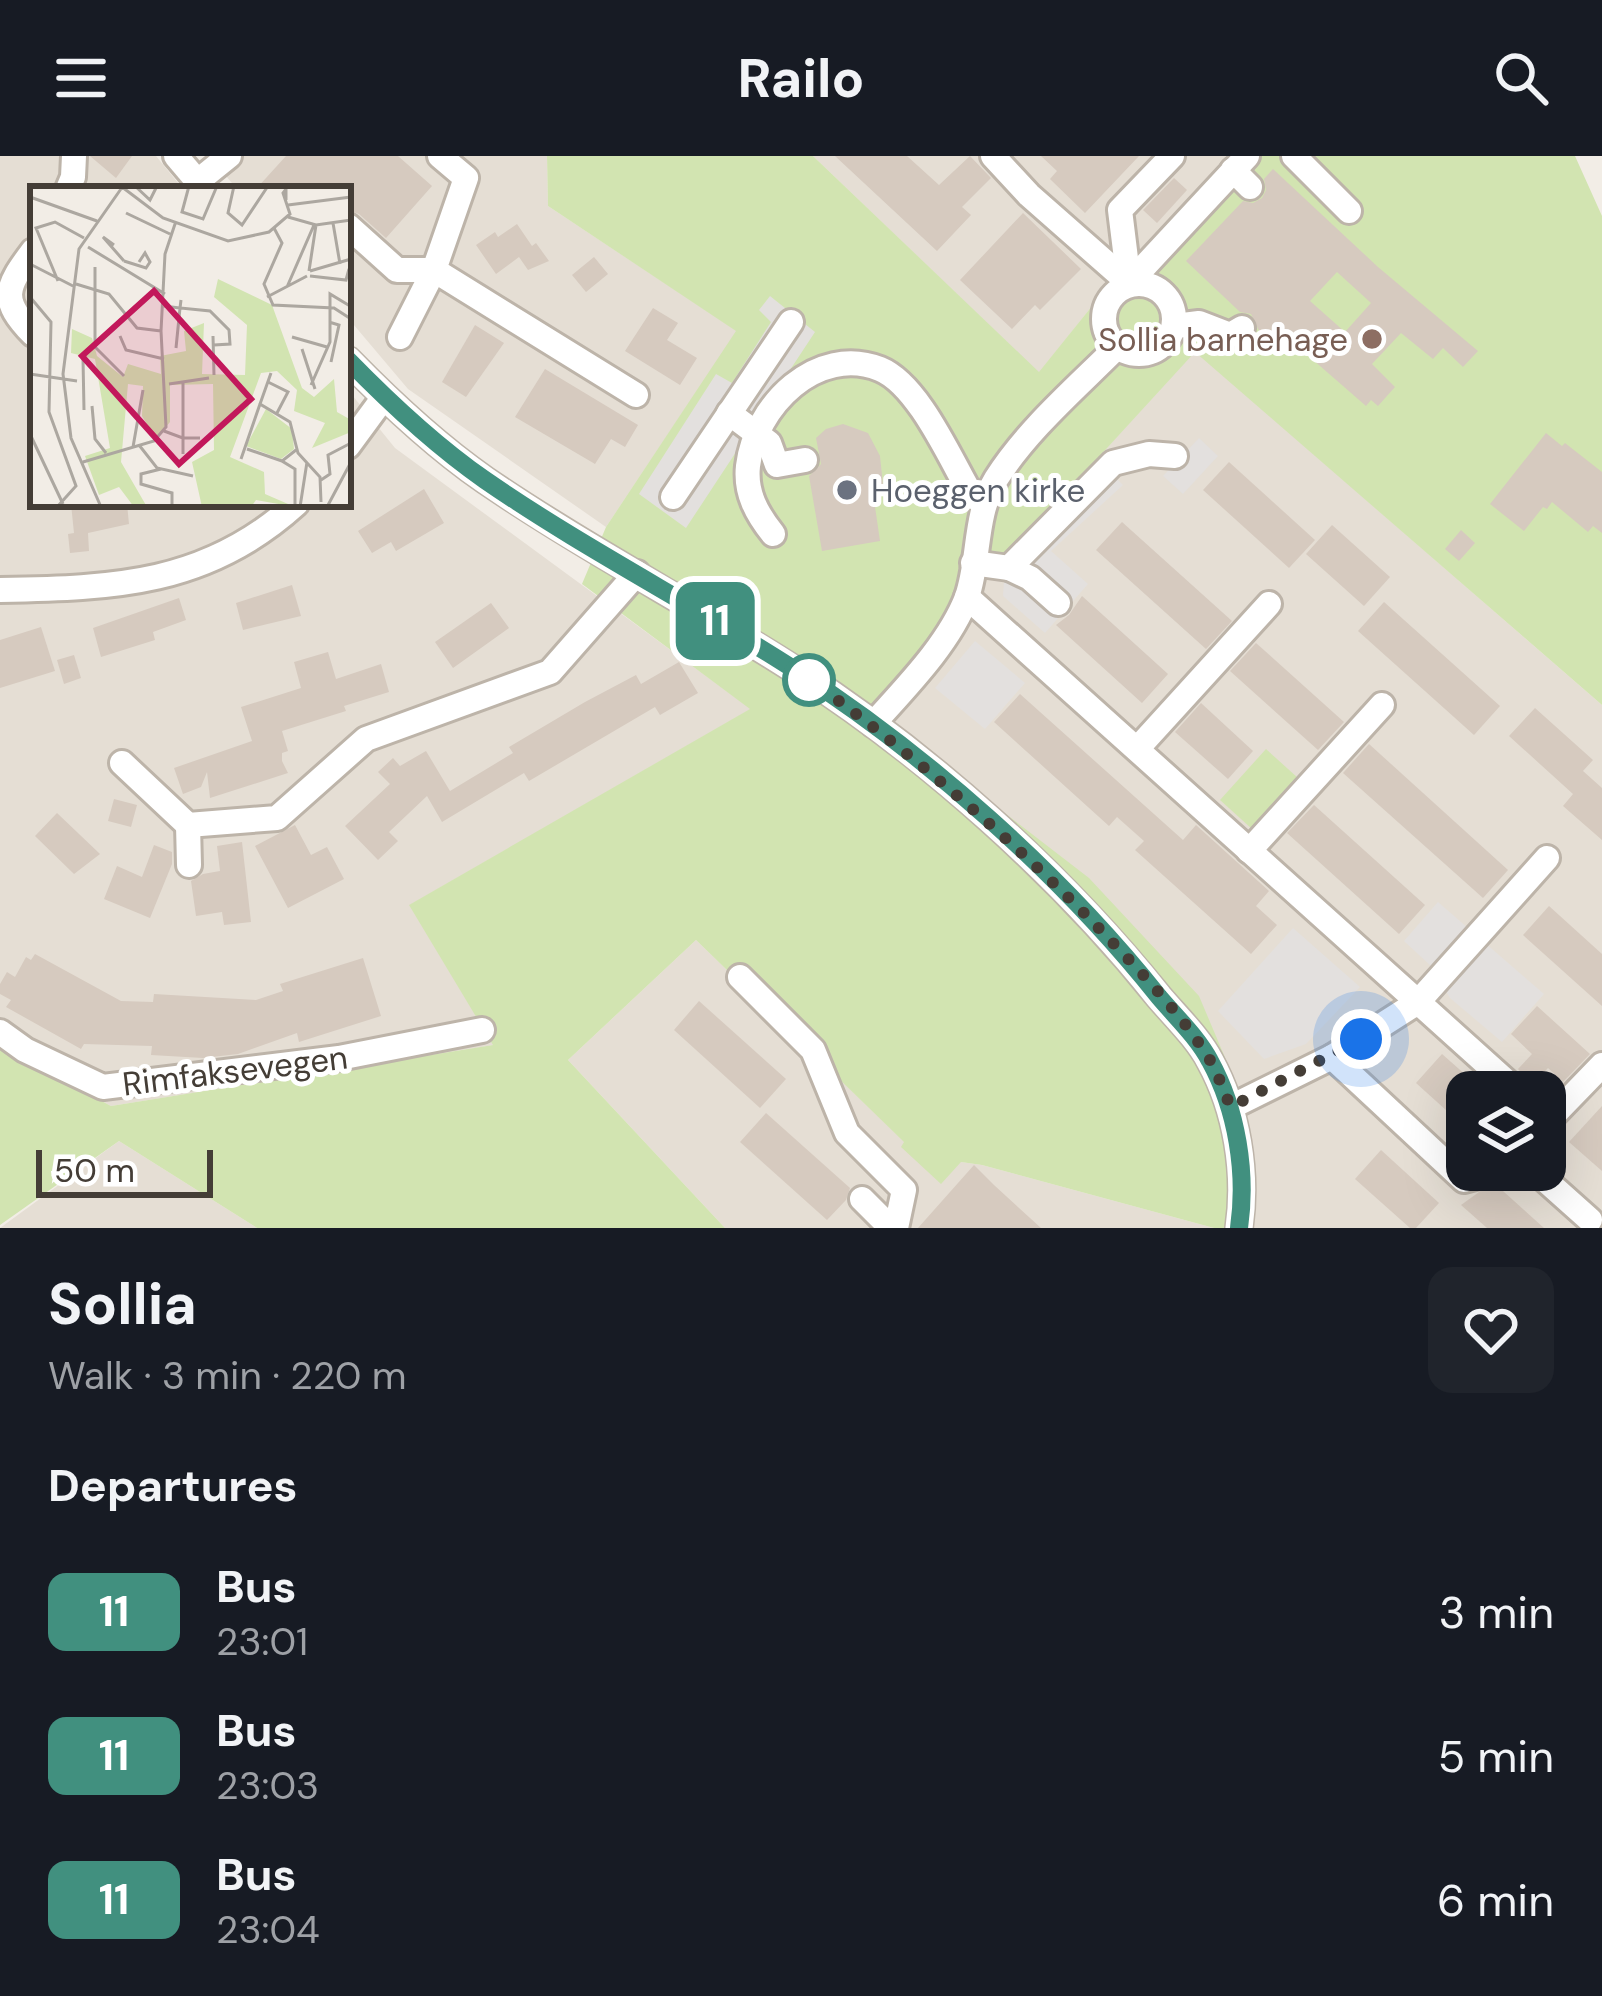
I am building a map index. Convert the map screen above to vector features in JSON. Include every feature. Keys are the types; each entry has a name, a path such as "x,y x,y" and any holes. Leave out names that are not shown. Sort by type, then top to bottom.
{"street":[{"path":"69,186 74,156"},
{"path":"176,156 201,185 229,156"},
{"path":"400,337 434,271 466,178 440,156"},
{"path":"993,156 1028,195 1129,283 1153,285 1171,302 1174,326 1162,347 1139,356 1116,348 1102,325 1107,299 1129,283 1243,171"},
{"path":"1129,283 1120,210 1172,156"},
{"path":"1294,156 1349,211"},
{"path":"351,229 397,270 434,271 636,395"},
{"path":"30,255 2,299 30,331"},
{"path":"674,497 791,322"},
{"path":"1174,326 1199,323 1230,335 1242,328"},
{"path":"873,724 941,643 967,597 985,502 996,479 1116,348"},
{"path":"769,354 800,378"},
{"path":"351,364 482,478 798,671 873,724 1002,833 1130,961 1208,1057 1231,1107 1243,1197 1239,1228"},
{"path":"773,534 749,490 748,464 758,433 800,378 836,364 880,369 911,395 972,496 985,502"},
{"path":"351,442 384,397"},
{"path":"729,413 769,443 777,465 805,460"},
{"path":"1009,568 1113,463 1149,454 1175,456"},
{"path":"0,590 76,588 178,574 230,553 293,507"},
{"path":"973,563 1009,568 1030,578 1058,603"},
{"path":"188,825 277,818 366,739 550,672 637,574"},
{"path":"967,597 1495,1071"},
{"path":"1137,749 1269,604"},
{"path":"1249,851 1382,706"},
{"path":"122,763 188,825 188,865"},
{"path":"1231,1107 1332,1057 1418,1002 1547,858"},
{"path":"740,977 813,1050 847,1133 904,1190 893,1228 862,1199"},
{"name":"Rimfaksevegen","path":"0,1033 103,1087 339,1058 482,1030"},
{"path":"1332,1057 1446,1163"},
{"path":"1566,1102 1602,1065"},
{"path":"1558,1191 1590,1220"}],"shaded area":[{"path":"0,156 156,156 181,186 30,186 30,507 351,507 351,394 395,448 751,709 410,905 494,1045 111,1106 0,1047"},
{"path":"209,156 547,156 548,206 737,331 606,527 408,389 351,322 351,186 234,186"},
{"path":"813,156 1236,156 1105,290 1039,373"},
{"path":"770,296 815,332 686,528 639,494 716,374 732,383 771,322 759,310"},
{"path":"1195,351 1602,705 1602,1228 1233,1228 884,719 966,602"},
{"path":"1199,438 1218,456 1183,494 1163,476"},
{"path":"1114,476 1123,485 1051,551 1088,584 1045,633 1003,596 1004,580"},
{"path":"975,641 1025,683 985,729 935,688"},
{"path":"1438,902 1544,994 1502,1042 1450,998 1431,966 1404,941"},
{"path":"1293,928 1360,987 1306,1044 1264,1059 1218,1011"},
{"path":"696,940 919,1156 982,1165 1214,1228 725,1228 568,1060"},
{"path":"119,1141 257,1228 0,1228"}],"green space":[{"path":"547,156 813,156 1039,372 1105,290 1236,156 1575,156 1602,216 1602,705 1195,352 966,602 884,720 1089,878 1199,996 1243,1100 1233,1228 1214,1228 982,1165 961,1162 941,1184 901,1147 904,1142 696,940 568,1060 725,1228 257,1228 119,1141 0,1225 0,1047 111,1106 493,1045 409,905 750,709 582,584 606,527 736,331 548,206"},
{"path":"1266,749 1298,778 1252,829 1220,800"}],"building":[{"path":"90,156 132,156 116,178"},
{"path":"286,156 398,156 432,186 386,238 351,211 351,186 259,186"},
{"path":"835,156 907,156 939,185 970,156 991,178 962,207 971,215 937,251"},
{"path":"1041,156 1139,156 1085,213 1050,179 1057,171"},
{"path":"1273,169 1478,351 1463,367 1443,348 1433,359 1401,333 1372,364 1395,387 1378,406 1371,400 1366,406 1281,332 1272,342 1251,314 1240,312 1186,261 1243,201 1262,198 1264,179","holes":["1337,272 1371,303 1345,332 1310,301"]},
{"path":"1174,178 1187,190 1157,223 1143,210"},
{"path":"1023,213 1081,269 1040,310 1035,305 1012,329 960,280"},
{"path":"517,224 549,261 528,270 519,257 496,274 476,245"},
{"path":"594,257 608,274 586,292 572,275"},
{"path":"653,308 678,323 667,340 697,358 680,385 625,351"},
{"path":"475,325 504,343 466,397 442,382"},
{"path":"545,369 638,425 625,447 611,439 595,464 515,417"},
{"name":"Hoeggen kirke","path":"843,424 868,433 880,456 883,485 881,492 873,493 880,541 822,551 809,476 821,464 816,438"},
{"path":"1546,433 1602,472 1602,533 1593,526 1588,532 1552,502 1524,531 1490,504"},
{"path":"1229,462 1315,540 1289,568 1203,490"},
{"path":"424,489 444,523 396,551 391,542 372,553 358,531"},
{"path":"71,507 127,507 129,524 88,533 89,551 70,553 68,534 74,533"},
{"path":"1122,522 1232,621 1206,649 1096,550"},
{"path":"1332,525 1390,577 1364,606 1306,554"},
{"path":"1461,530 1475,543 1459,561 1445,549"},
{"path":"292,585 301,616 243,630 236,603"},
{"path":"1082,596 1168,674 1142,703 1056,625"},
{"path":"179,598 186,620 153,632 155,640 101,657 93,628"},
{"path":"1384,602 1500,706 1474,735 1358,631"},
{"path":"491,603 509,628 453,668 435,642"},
{"path":"41,627 55,671 0,688 0,640"},
{"path":"1256,643 1344,722 1318,750 1230,671"},
{"path":"328,652 336,679 381,664 389,692 282,731 288,751 282,753 282,761 288,773 210,798 207,772 201,787 183,794 174,768 252,741 241,707 301,688 294,662"},
{"path":"74,655 81,678 64,684 57,660"},
{"path":"679,662 698,693 660,715 655,707 529,781 524,773 442,822 427,796 389,832 398,841 378,860 345,826 390,784 378,772 393,758 400,766 426,751 450,791 513,753 509,747 585,702 636,675 641,684"},
{"path":"1020,694 1183,840 1196,825 1269,891 1256,906 1277,925 1251,954 1135,850 1144,841 1117,817 1109,826 994,722"},
{"path":"1201,703 1253,751 1228,779 1175,732"},
{"path":"1535,708 1593,760 1583,771 1602,788 1602,840 1563,806 1573,794 1509,736"},
{"path":"1369,744 1508,870 1483,898 1343,773"},
{"path":"114,799 137,805 131,827 108,821"},
{"path":"1314,805 1425,905 1399,934 1287,833"},
{"path":"57,813 100,854 74,874 35,836"},
{"path":"295,825 311,855 327,847 344,879 288,908 255,846"},
{"path":"242,842 251,922 224,925 222,912 196,916 191,881 220,871 217,846"},
{"path":"154,845 172,852 172,864 150,918 104,899 117,866 142,877"},
{"path":"1549,906 1602,954 1602,1006 1523,935"},
{"path":"35,954 121,1001 153,1002 154,994 256,1000 283,991 280,984 363,958 381,1016 299,1042 297,1033 238,1054 203,1058 151,1055 152,1046 84,1044 81,1049 6,1007 11,1000 0,994 0,984 7,972 15,977 26,957 31,960"},
{"path":"699,1001 786,1079 760,1108 674,1030"},
{"path":"1537,1006 1590,1054 1566,1079 1566,1071 1520,1071 1532,1054 1511,1034"},
{"path":"1442,1054 1461,1071 1446,1071 1446,1110 1416,1083"},
{"path":"1602,1106 1602,1171 1569,1142"},
{"path":"766,1113 850,1188 846,1200 827,1220 740,1142"},
{"path":"1381,1150 1439,1203 1416,1228 1410,1228 1355,1179"},
{"path":"974,1165 994,1185 1041,1228 918,1228"},
{"path":"1480,1191 1503,1191 1544,1228 1487,1228 1461,1205"}],"bus line":[{"name":"11","path":"351,363 384,397 482,478 798,671 873,724 973,807 1060,889 1130,961 1208,1057 1231,1107 1243,1197 1239,1228"}],"place":[{"name":"Sollia barnehage","path":"1372,339"},
{"name":"Hoeggen kirke","path":"847,490"}],"route":[{"path":"809,680 798,671 873,724 973,807 1060,889 1130,961 1208,1057 1231,1107 1361,1039"}]}
